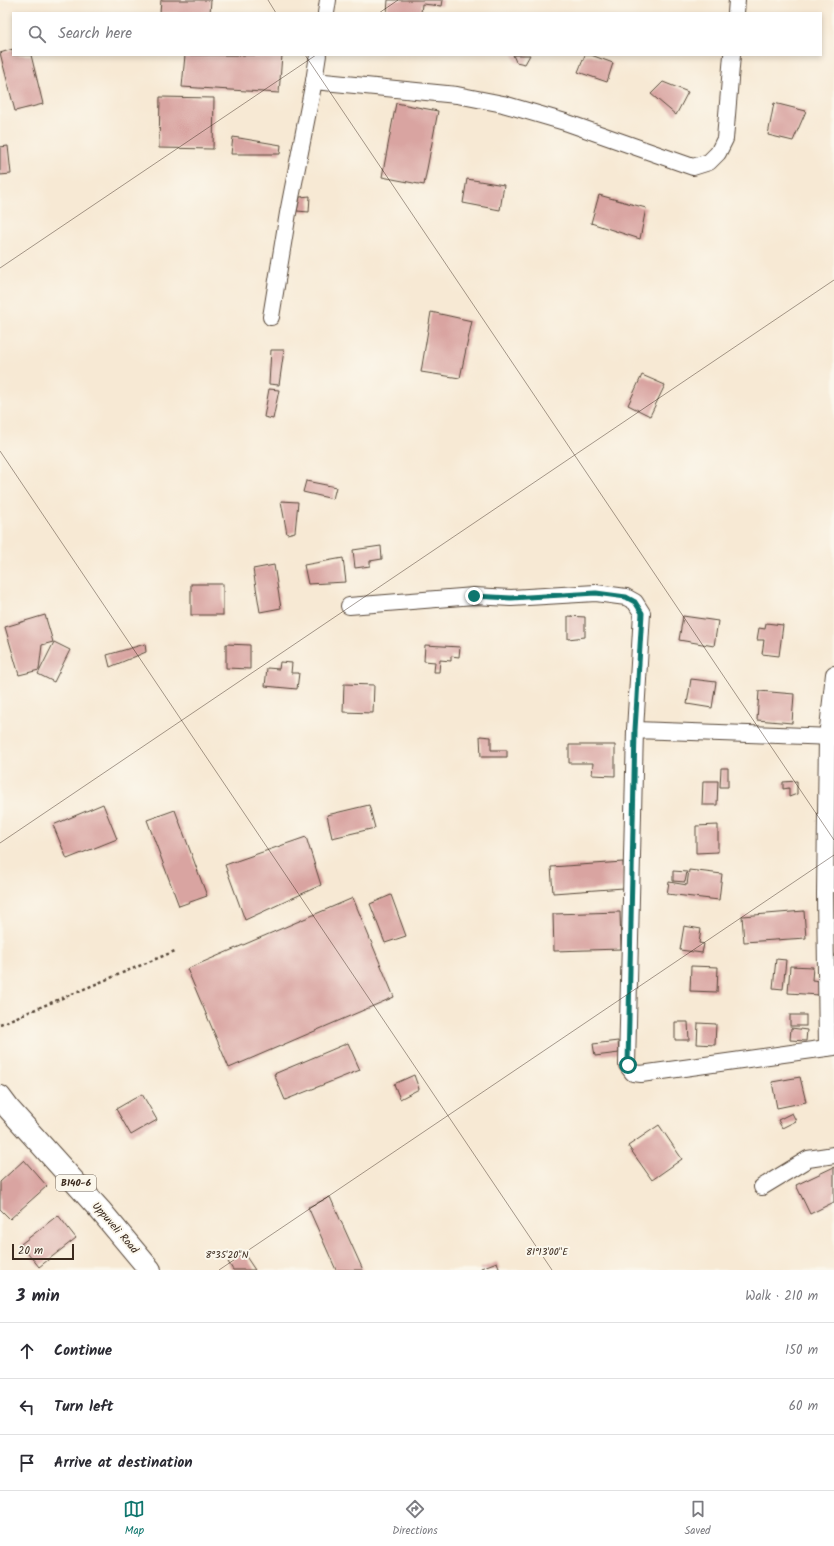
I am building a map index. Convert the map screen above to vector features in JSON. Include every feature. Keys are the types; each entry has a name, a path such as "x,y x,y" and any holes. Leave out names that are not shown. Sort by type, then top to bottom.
{"main road":[{"name":"Uppuveli Road","path":"0,1097 9,1109 100,1210 150,1270"}],"street":[{"path":"326,12 328,0"},
{"path":"736,12 737,0"},
{"path":"271,318 288,213 318,56"},
{"path":"314,81 457,95 503,104 565,122 693,167 709,162 718,153 725,139 732,56"},
{"path":"349,606 474,596 511,598 596,593 626,597 635,602 642,613 635,730 628,1065 633,1073 641,1074 830,1048 825,894 830,737 834,674"},
{"path":"635,730 830,737"},
{"path":"762,1188 808,1159 834,1156"}],"path":[{"path":"0,1024 175,951"}],"building":[{"path":"161,0 211,0 210,12 160,12"},
{"path":"388,0 443,0 442,6 422,4 421,12 387,12"},
{"path":"12,49 12,56 31,56 43,104 15,111 0,53"},
{"path":"185,56 282,56 279,93 182,87"},
{"path":"513,56 529,56 525,64 516,62"},
{"path":"585,56 594,56 613,63 607,82 578,72"},
{"path":"663,82 688,92 676,115 651,94"},
{"path":"160,97 214,98 213,149 159,148"},
{"path":"396,103 438,111 424,185 382,177"},
{"path":"774,103 806,111 793,141 768,135"},
{"path":"233,137 281,145 280,154 231,154"},
{"path":"8,146 11,174 0,175 0,147"},
{"path":"467,179 504,185 500,210 463,203"},
{"path":"599,195 646,208 640,239 591,223"},
{"path":"310,196 309,212 297,211 300,197"},
{"path":"431,312 472,321 460,378 421,372"},
{"path":"271,350 284,350 279,385 269,384"},
{"path":"642,375 665,385 650,416 628,405"},
{"path":"269,389 279,390 273,419 264,417"},
{"path":"306,481 336,487 333,499 303,492"},
{"path":"281,501 298,502 295,532 287,534"},
{"path":"381,546 382,559 370,561 370,566 355,568 353,550"},
{"path":"343,558 346,582 308,584 304,565"},
{"path":"274,565 281,608 260,612 253,569"},
{"path":"191,584 223,584 223,615 191,615"},
{"path":"45,615 53,642 42,645 39,670 19,675 5,627"},
{"path":"568,616 585,617 585,637 568,639"},
{"path":"683,616 718,621 714,646 679,640"},
{"path":"766,623 783,625 779,656 762,654 764,640 757,640 759,628 765,629"},
{"path":"54,642 70,650 54,682 38,674"},
{"path":"145,644 146,652 110,667 107,655"},
{"path":"226,644 250,645 250,669 226,668"},
{"path":"425,645 460,647 459,657 451,656 451,661 440,660 439,672 434,672 435,662 424,661"},
{"path":"280,662 292,663 291,673 299,673 297,689 265,686 267,668 279,669"},
{"path":"691,679 716,682 712,708 687,704"},
{"path":"344,684 374,685 373,713 343,712"},
{"path":"759,691 794,694 792,723 757,720"},
{"path":"480,736 491,737 491,750 507,750 507,757 481,757"},
{"path":"569,745 615,745 615,776 592,775 593,763 569,763"},
{"path":"721,768 728,768 728,787 720,787"},
{"path":"703,781 718,781 717,805 702,805"},
{"path":"797,781 797,794 789,797 789,788 783,789 783,782"},
{"path":"103,804 117,839 67,859 53,825"},
{"path":"369,805 375,828 332,838 327,815"},
{"path":"175,810 207,896 179,906 147,820"},
{"path":"718,825 718,852 696,853 696,826"},
{"path":"306,837 321,885 245,920 225,865"},
{"path":"623,862 624,888 553,893 551,867"},
{"path":"689,870 722,874 719,900 667,894 669,882 687,885"},
{"path":"673,871 687,872 685,882 673,881"},
{"path":"391,895 406,936 385,943 370,904"},
{"path":"353,898 394,997 229,1068 187,969"},
{"path":"804,911 806,938 744,942 742,916"},
{"path":"620,912 621,949 554,951 553,914"},
{"path":"684,926 701,929 699,943 704,944 702,953 680,950"},
{"path":"776,959 786,960 783,989 773,988"},
{"path":"691,966 718,967 717,992 690,991"},
{"path":"790,966 813,967 812,980 821,981 820,995 788,993"},
{"path":"790,1015 806,1015 806,1026 790,1026"},
{"path":"675,1022 688,1022 689,1040 675,1040"},
{"path":"698,1023 716,1024 715,1045 697,1044"},
{"path":"791,1028 807,1030 806,1041 790,1040"},
{"path":"618,1041 619,1053 595,1056 593,1044"},
{"path":"348,1043 360,1070 285,1100 274,1074"},
{"path":"414,1075 419,1089 400,1099 394,1084"},
{"path":"800,1077 806,1102 777,1108 772,1082"},
{"path":"142,1094 157,1120 131,1135 116,1109"},
{"path":"792,1113 796,1121 782,1128 778,1120"},
{"path":"659,1125 682,1159 652,1180 628,1146"},
{"path":"24,1160 47,1186 10,1219 0,1209 0,1182"},
{"path":"834,1167 834,1202 810,1214 796,1185"},
{"path":"330,1197 363,1270 336,1270 308,1207"},
{"path":"58,1215 76,1238 39,1267 21,1244"},
{"path":"243,1252 255,1270 233,1270 228,1262"},
{"path":"497,1262 500,1270 481,1270 481,1268"}],"route":[{"path":"474,596 511,598 596,593 626,597 635,602 642,613 635,730 628,1065"}]}
